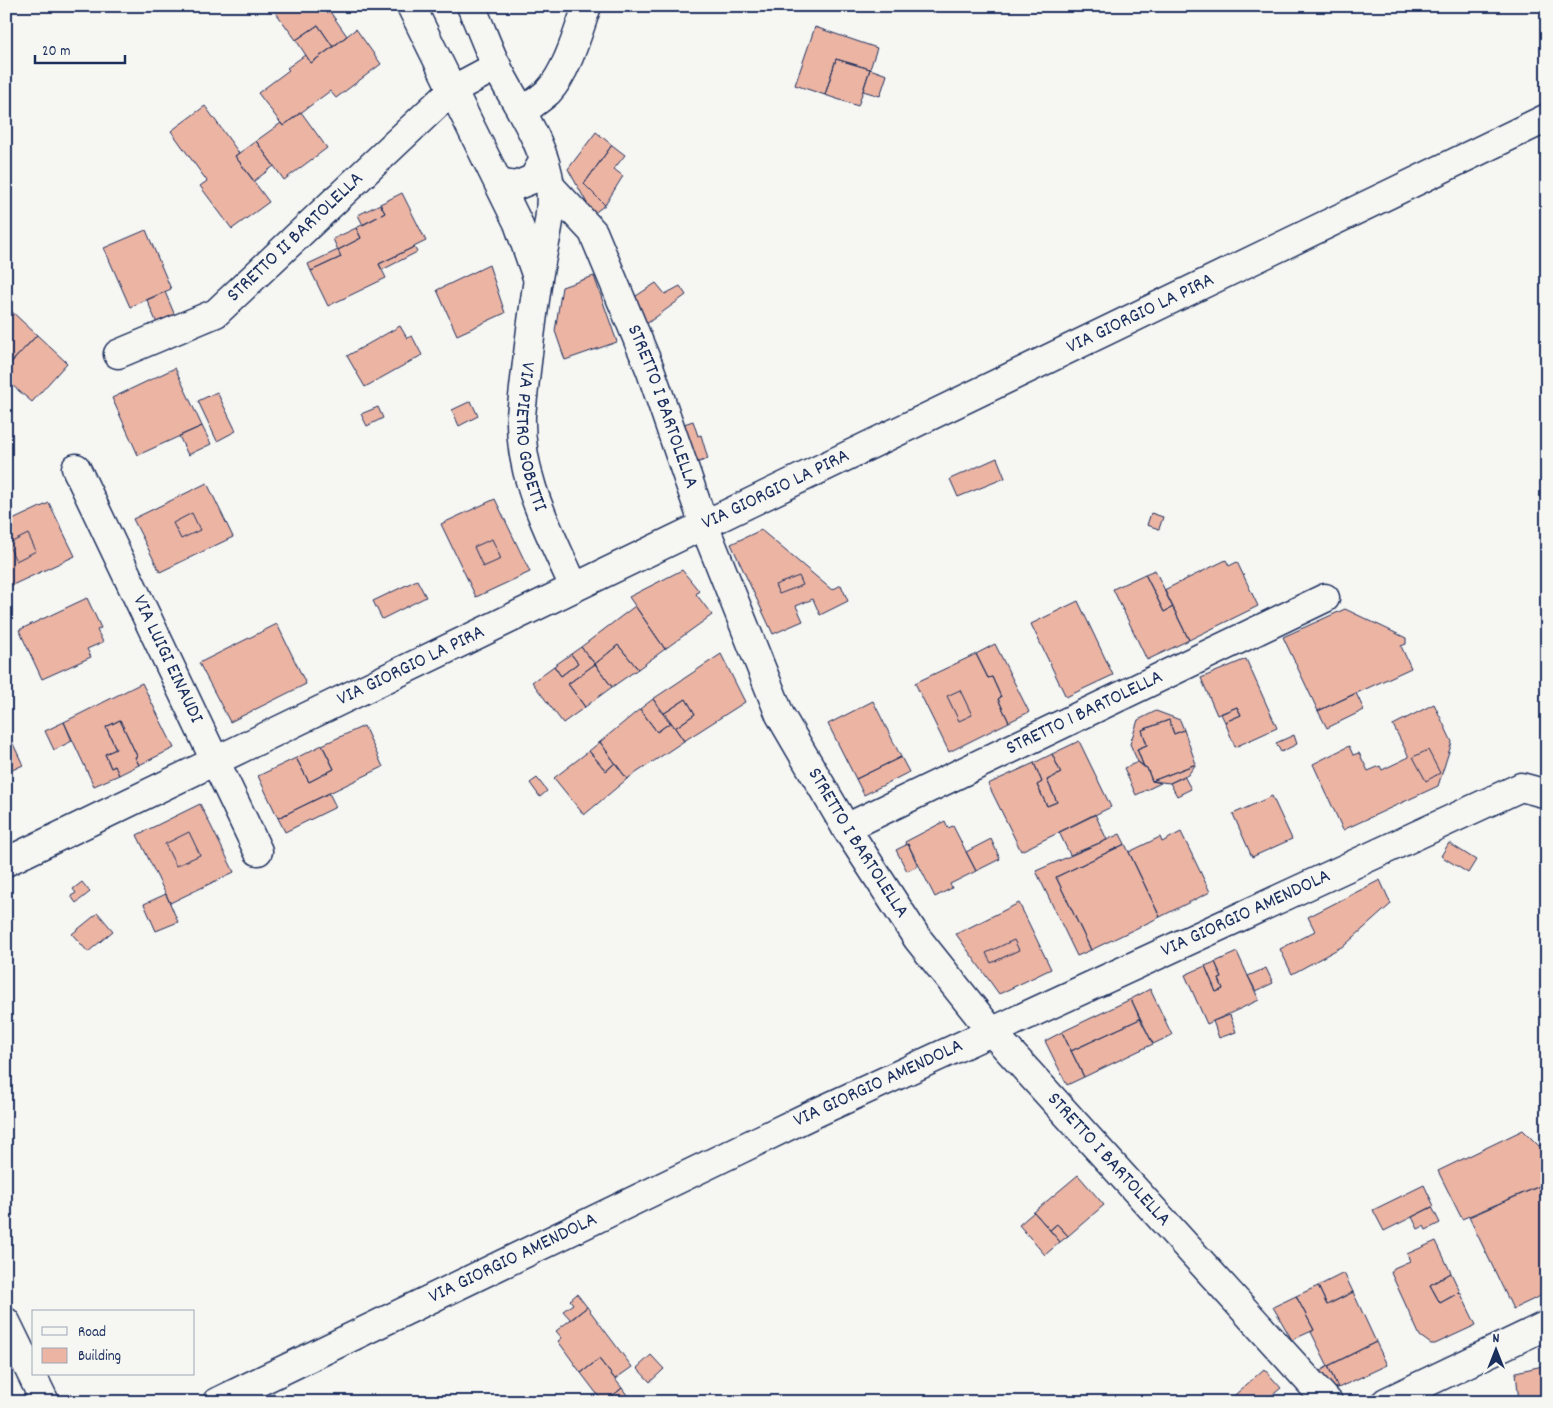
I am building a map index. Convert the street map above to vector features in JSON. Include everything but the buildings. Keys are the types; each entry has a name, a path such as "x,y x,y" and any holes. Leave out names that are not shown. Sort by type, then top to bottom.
{"street":[{"path":"411,6 518,223 538,278"},
{"name":"STRETTO I BARTOLELLA","path":"470,6 497,66 523,112 547,173 593,232 650,369 704,525 780,715 846,828 917,938 992,1032 1328,1402"},
{"path":"523,112 548,92 560,77 587,6"},
{"name":"STRETTO II BARTOLELLA","path":"118,354 216,313 452,90 497,66"},
{"name":"VIA GIORGIO LA PIRA","path":"6,862 1547,118"},
{"path":"499,183 515,186 547,173"},
{"name":"STRETTO I BARTOLELLA","path":"538,278 550,211 547,173"},
{"name":"VIA PIETRO GOBETTI","path":"538,278 520,434 523,459 529,482 574,587"},
{"name":"VIA LUIGI EINAUDI","path":"76,468 258,851"},
{"name":"STRETTO 1 BARTOLELLA","path":"846,828 1325,598"},
{"name":"VIA GIORGIO AMENDOLA","path":"217,1402 807,1117 1521,787 1547,794"},
{"path":"6,1322 32,1375"},
{"path":"1386,1402 1547,1325"},
{"path":"32,1376 45,1402"}]}
